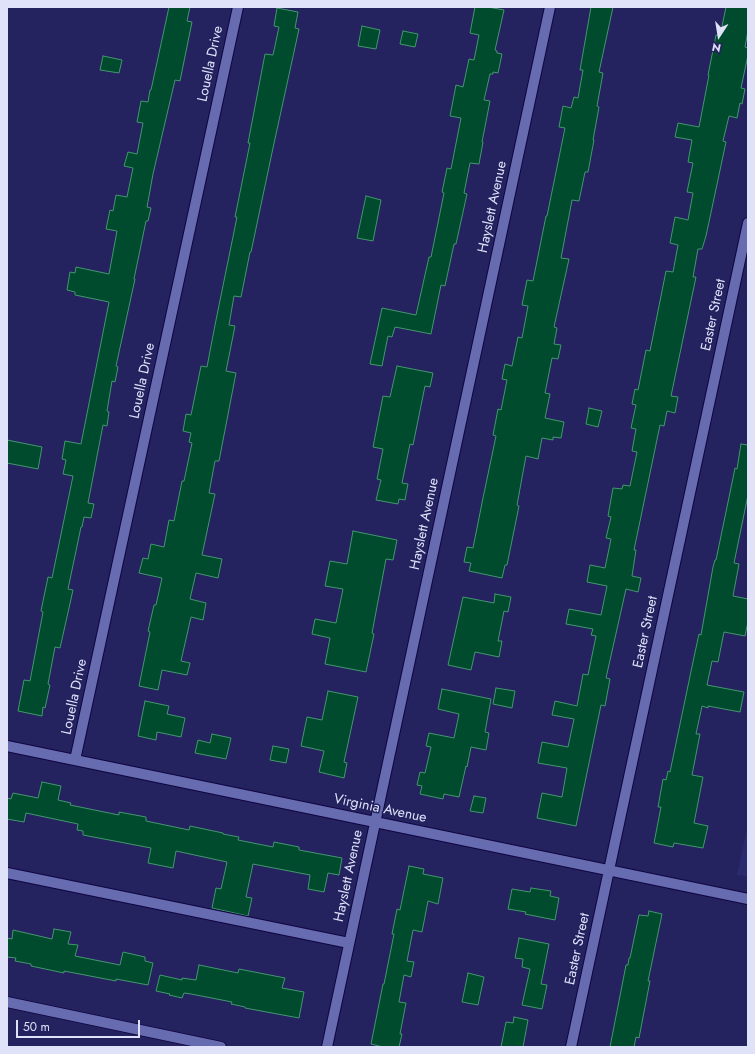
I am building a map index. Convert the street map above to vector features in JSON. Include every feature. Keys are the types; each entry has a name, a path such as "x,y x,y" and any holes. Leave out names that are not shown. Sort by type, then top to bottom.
{"street":[{"name":"Louella Drive","path":"76,760 238,7"},
{"name":"Hayslett Avenue","path":"327,1047 550,7"},
{"name":"Easter Street","path":"571,1047 748,223"},
{"name":"Virginia Avenue","path":"7,746 748,899"},
{"path":"7,873 349,944"},
{"path":"7,1002 221,1047"}],"shaded area":[{"path":"748,824 748,877 737,875"}],"building":[{"path":"169,7 190,7 187,21 192,22 180,81 175,80 153,174 147,207 151,208 148,221 146,221 116,366 118,367 115,382 112,381 107,411 109,412 107,426 103,425 88,503 94,504 91,518 84,517 81,527 68,589 73,590 60,648 55,647 48,684 50,685 45,708 43,707 42,716 18,711 24,680 30,681 48,577 52,578 73,476 63,474 66,460 62,459 65,441 81,444 109,302 75,295 75,292 67,290 70,272 75,273 76,267 109,274 117,231 106,229 110,210 113,211 116,195 127,197 133,168 124,166 128,152 137,154 143,123 137,122 141,101 148,102"},
{"path":"475,7 488,7 504,10 495,50 497,53 502,54 498,73 493,72 493,74 490,74 484,100 490,101 479,164 470,163 464,193 467,194 456,244 454,244 445,286 441,285 431,334 395,327 392,337 388,336 382,366 370,364 382,308 416,315 429,257 431,257 444,193 442,192 447,168 451,169 461,118 450,116 456,85 463,87 469,59 474,60 479,35 470,33"},
{"path":"591,7 613,7 599,72 603,73 588,172 585,172 579,201 572,200 561,258 569,259 554,327 557,328 554,344 561,345 558,359 552,358 545,393 550,394 545,418 564,422 561,438 553,437 553,440 542,438 538,459 526,456 517,505 519,506 507,565 505,565 502,578 469,571 471,563 464,562 467,547 473,548 496,436 493,435 498,409 501,410 507,380 502,379 505,364 512,366 518,337 522,338 528,306 522,305 527,280 533,281 565,128 559,127 563,106 571,108 574,97 578,98 583,70 580,70"},
{"path":"726,7 748,7 748,31 745,47 748,48 748,55 741,88 745,89 737,118 729,116 723,141 726,142 706,236 702,249 698,249 693,277 696,277 671,396 678,397 675,413 667,411 664,426 660,425 634,550 636,550 632,576 641,578 638,592 626,589 606,678 610,679 605,706 601,705 576,826 537,818 542,793 562,797 567,768 538,763 542,742 568,747 574,719 552,715 555,701 577,706 583,674 588,675 596,636 591,635 593,629 566,624 569,609 601,615 607,586 587,582 590,565 605,568 611,539 606,538 611,517 608,516 613,488 622,489 623,485 630,486 637,452 632,451 636,429 631,428 636,405 632,404 635,389 638,390 646,350 650,351 666,271 673,272 678,245 670,243 675,217 688,220 693,193 687,192 693,163 688,162 692,140 675,137 678,123 699,127 716,35 720,36"},
{"path":"277,8 298,12 295,28 299,29 241,297 234,296 229,325 235,326 226,371 236,373 219,461 215,461 209,493 215,494 202,555 222,559 218,578 196,573 190,599 206,603 203,620 191,617 181,661 190,663 187,675 162,670 158,690 139,686 150,632 148,631 162,578 139,573 143,558 148,559 151,544 164,547 169,520 174,521 182,481 184,481 192,443 189,442 191,433 183,431 186,414 191,415 201,366 207,367 237,217 235,217 250,143 248,143 265,54 273,55 279,27 274,26"},
{"path":"362,26 380,30 376,49 358,46"},
{"path":"403,31 418,34 415,47 400,44"},
{"path":"103,56 122,60 119,73 100,70"},
{"path":"366,196 381,200 373,241 357,238"},
{"path":"397,366 433,373 430,387 425,386 413,445 410,444 402,483 408,484 405,500 399,499 398,504 376,500 381,480 377,479 383,449 373,447 383,396 390,397"},
{"path":"589,408 602,411 598,427 586,424"},
{"path":"7,440 42,447 38,469 7,463"},
{"path":"741,444 748,445 748,495 734,563 739,564 733,596 748,599 748,622 745,636 724,632 718,662 712,661 707,685 744,692 740,712 702,706 696,734 700,734 692,775 703,777 694,823 708,826 703,848 674,843 673,847 654,843 661,807 658,807 663,779 666,780 668,771 670,772 699,634 701,635 713,567 716,560 735,468 737,469"},
{"path":"353,531 397,540 393,560 386,559 372,633 374,634 366,672 325,664 330,638 312,634 315,619 336,623 343,589 325,586 330,561 347,564"},
{"path":"495,594 511,597 508,612 504,611 498,641 502,641 499,657 475,652 471,670 448,665 463,597 494,603"},
{"path":"496,688 515,691 512,708 493,704"},
{"path":"442,689 491,699 485,732 489,733 486,750 471,747 459,797 444,794 443,799 420,794 422,786 417,785 420,772 425,773 431,747 426,746 429,733 454,738 459,714 438,709"},
{"path":"328,691 358,697 344,762 347,763 344,778 319,772 324,751 301,746 307,717 322,720"},
{"path":"145,701 169,706 167,714 185,718 181,737 157,732 156,740 138,736"},
{"path":"212,734 231,738 226,759 195,753 198,740 210,743"},
{"path":"273,746 289,749 286,763 270,760"},
{"path":"42,782 61,786 58,800 71,803 70,805 119,815 119,812 146,817 146,821 189,830 190,826 239,837 238,840 273,847 274,842 299,847 299,850 342,858 339,875 328,873 324,892 308,889 310,875 253,864 246,897 252,898 248,916 212,908 216,888 221,889 227,862 176,851 173,868 148,863 151,848 83,835 83,831 77,830 78,824 26,813 24,822 7,819 7,798 11,799 13,793 38,798"},
{"path":"474,796 486,798 483,813 470,811"},
{"path":"409,866 424,869 423,874 443,878 438,904 428,901 422,932 413,930 407,961 414,962 411,977 404,975 399,1002 406,1003 399,1047 383,1047 371,1044 394,934 392,934 397,909 400,910"},
{"path":"531,888 551,891 550,896 559,898 555,920 508,909 512,889 530,892"},
{"path":"649,911 662,914 648,981 650,981 639,1038 636,1037 634,1047 610,1047 626,965 628,965 630,958 639,915 648,916"},
{"path":"54,929 71,932 68,944 78,945 75,956 120,965 123,952 145,957 145,961 153,963 148,985 116,979 116,981 64,971 64,973 31,966 31,964 15,961 16,958 7,957 7,938 12,939 13,930 52,939"},
{"path":"519,938 549,944 541,984 547,985 542,1009 522,1005 530,969 522,967 523,959 515,958"},
{"path":"199,965 238,973 239,969 285,978 282,988 304,992 299,1018 245,1008 231,1004 232,1002 191,994 184,993 182,998 156,991 160,975 182,980 182,978 196,980"},
{"path":"468,973 484,977 478,1005 462,1002"},
{"path":"514,1017 528,1020 523,1047 501,1047 506,1022 513,1023"}]}
